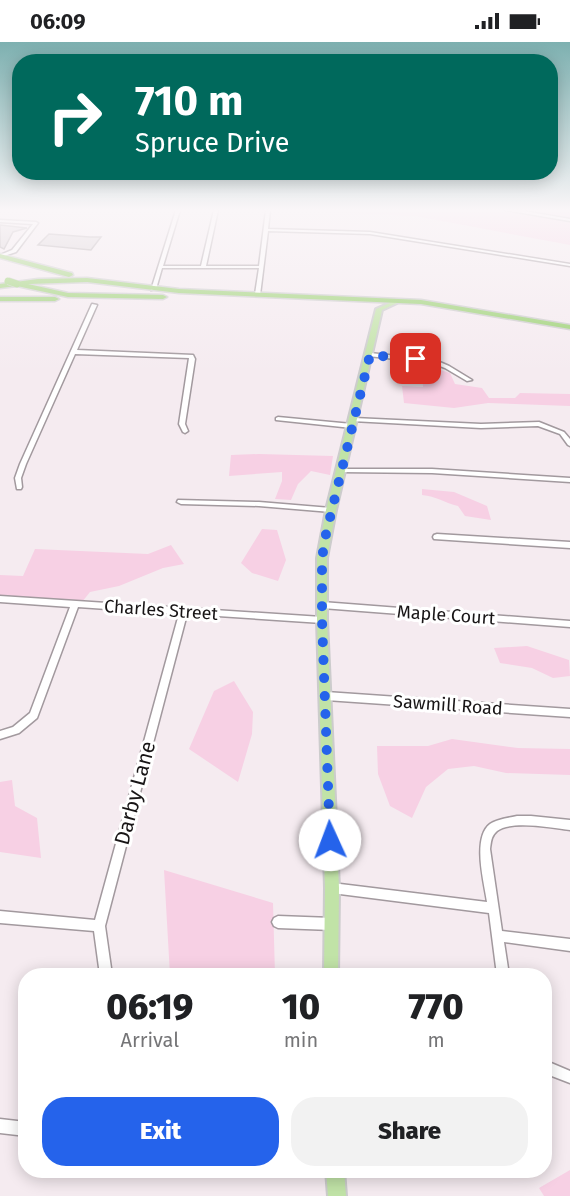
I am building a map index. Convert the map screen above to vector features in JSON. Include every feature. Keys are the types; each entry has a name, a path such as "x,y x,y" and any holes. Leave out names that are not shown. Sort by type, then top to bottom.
{"highway":[{"path":"25,264 87,280 153,290 421,302 570,329"},
{"path":"0,277 17,284 68,296 371,301 492,316 570,329"},
{"path":"0,285 38,281 87,280"},
{"path":"0,299 86,300 158,297"},
{"path":"86,300 94,305 108,299"}],"main road":[{"path":"371,301 379,309"},
{"path":"379,309 393,303"},
{"path":"331,968 332,888 322,620 322,558 331,510 370,355 379,309"},
{"path":"335,1178 337,1196"}],"street":[{"path":"153,290 162,264"},
{"path":"203,268 204,264"},
{"path":"258,294 262,264"},
{"path":"161,267 261,267"},
{"path":"19,487 18,478 22,467 94,305"},
{"path":"74,352 190,357 192,359 182,424 185,431"},
{"path":"370,355 433,362 469,380"},
{"path":"278,420 481,426 539,424 557,430 566,436 570,444"},
{"path":"342,471 432,471 569,482"},
{"path":"181,502 259,504 331,510"},
{"path":"436,537 570,545"},
{"name":"Charles Street","path":"0,599 322,620"},
{"path":"0,735 16,730 34,715 75,605"},
{"name":"Maple Court","path":"322,605 570,624"},
{"name":"Darby Lane","path":"105,968 99,926 184,612"},
{"name":"Sawmill Road","path":"326,696 570,713"},
{"path":"502,968 484,844 489,831 505,821 570,825"},
{"path":"332,888 494,908"},
{"path":"0,916 99,926"},
{"path":"278,922 332,924"},
{"path":"498,936 570,945"},
{"path":"552,1069 570,1077"},
{"path":"0,1126 18,1128"}],"shaded area":[{"path":"422,364 450,373 455,384 482,388 489,398 515,398 520,393 570,394 570,406 488,403 454,408 404,403 402,386 423,387"},
{"path":"231,455 333,456 330,475 311,471 298,484 291,500 275,499 282,481 282,472 229,476"},
{"path":"422,489 454,492 487,506 491,520 465,516 458,506 422,495"},
{"path":"262,529 277,530 286,560 278,581 252,573 241,563"},
{"path":"171,545 184,564 163,568 119,586 90,592 82,602 0,596 0,575 23,576 35,549 148,554"},
{"path":"527,646 569,660 570,676 553,678 532,668 500,663 494,648"},
{"path":"234,681 253,712 252,734 238,782 189,749 214,691"},
{"path":"452,739 518,748 570,749 570,775 506,773 474,766 448,769 426,787 412,818 390,806 378,774 377,746 428,746"},
{"path":"12,780 15,806 37,818 41,858 0,852 0,782"},
{"path":"164,870 273,903 275,968 170,968"},
{"path":"570,1170 570,1196 544,1196 539,1188"}],"route":[{"path":"330,840 322,620 322,558 326,534 370,355 416,359"}]}
